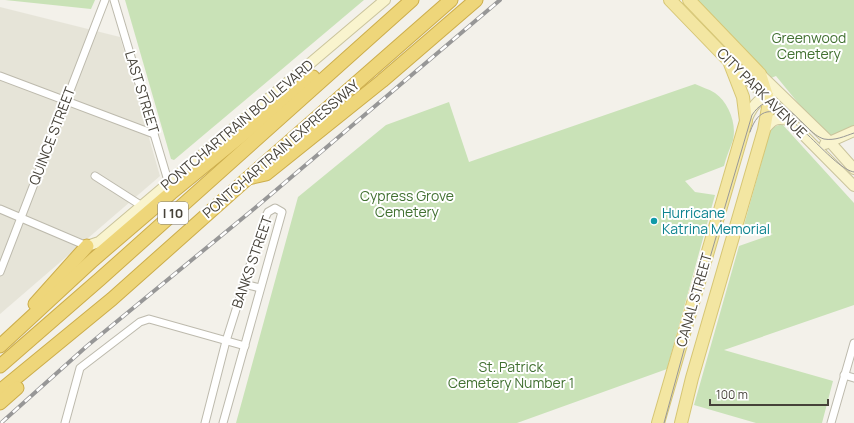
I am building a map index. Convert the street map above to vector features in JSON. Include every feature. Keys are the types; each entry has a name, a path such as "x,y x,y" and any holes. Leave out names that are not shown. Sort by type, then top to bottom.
{"highway":[{"name":"PONTCHARTRAIN EXPRESSWAY","path":"0,366 95,284 412,0"},
{"path":"248,178 266,174 382,80 476,0"},
{"name":"PONTCHARTRAIN EXPRESSWAY","path":"0,391 34,365 112,299 449,2"},
{"path":"0,346 94,260 171,193 332,62 345,60"},
{"path":"0,337 47,292 87,246"},
{"path":"0,403 32,375 34,365"}],"main road":[{"name":"PONTCHARTRAIN BOULEVARD","path":"87,246 99,242 385,0"},
{"name":"CITY PARK AVENUE","path":"670,0 788,120 852,181"},
{"name":"CITY PARK AVENUE","path":"689,0 760,74 830,142 854,169"},
{"name":"CANAL STREET","path":"658,423 746,121 743,97 729,61"},
{"name":"CANAL STREET","path":"681,423 694,371 764,130 767,99 760,74"},
{"path":"746,121 749,112 757,102 767,99 790,104"},
{"path":"764,130 772,120 778,118 788,120"},
{"path":"818,148 854,131"},
{"path":"716,225 735,231"}],"street":[{"name":"QUINCE STREET","path":"0,272 105,0"},
{"name":"LAST STREET","path":"114,0 169,184"},
{"path":"0,76 154,134"},
{"path":"95,176 142,206"},
{"name":"BANKS STREET","path":"205,423 226,341 265,218 268,212 274,208 282,212 223,423"},
{"path":"0,209 87,246"},
{"path":"244,284 260,288"},
{"path":"65,423 80,368 140,322 149,319 245,346"},
{"path":"831,423 854,343"},
{"path":"844,375 854,378"}],"shaded area":[{"path":"0,7 120,37 160,176 0,314"}],"green space":[{"path":"5,0 95,0 91,9"},
{"path":"125,0 364,0 174,160 171,159"},
{"name":"Greenwood Cemetery","path":"689,0 854,0 854,131 830,142 776,76 766,80"},
{"path":"695,84 715,93 724,102 732,120 734,133 724,166 685,181 695,192 715,195 667,369 517,423 236,423 298,197 386,125 449,102 469,162"},
{"path":"782,124 854,203 854,305 724,350 833,381 822,423 756,423 694,405 739,246 773,234 744,225 771,128"}],"tram line":[{"path":"664,423 699,295 752,115 762,105 771,102 780,104 790,110 816,135 824,139 836,139 854,133"},
{"path":"750,132 759,116 771,112 785,116 842,167 854,172"}],"railway":[{"path":"1,423 87,346 255,208 500,0"}],"place":[{"name":"Hurricane Katrina Memorial","path":"654,221"}],"park label":[{"name":"Cypress Grove Cemetery","path":"407,204"},
{"name":"St. Patrick Cemetery Number 1","path":"511,376"}]}
